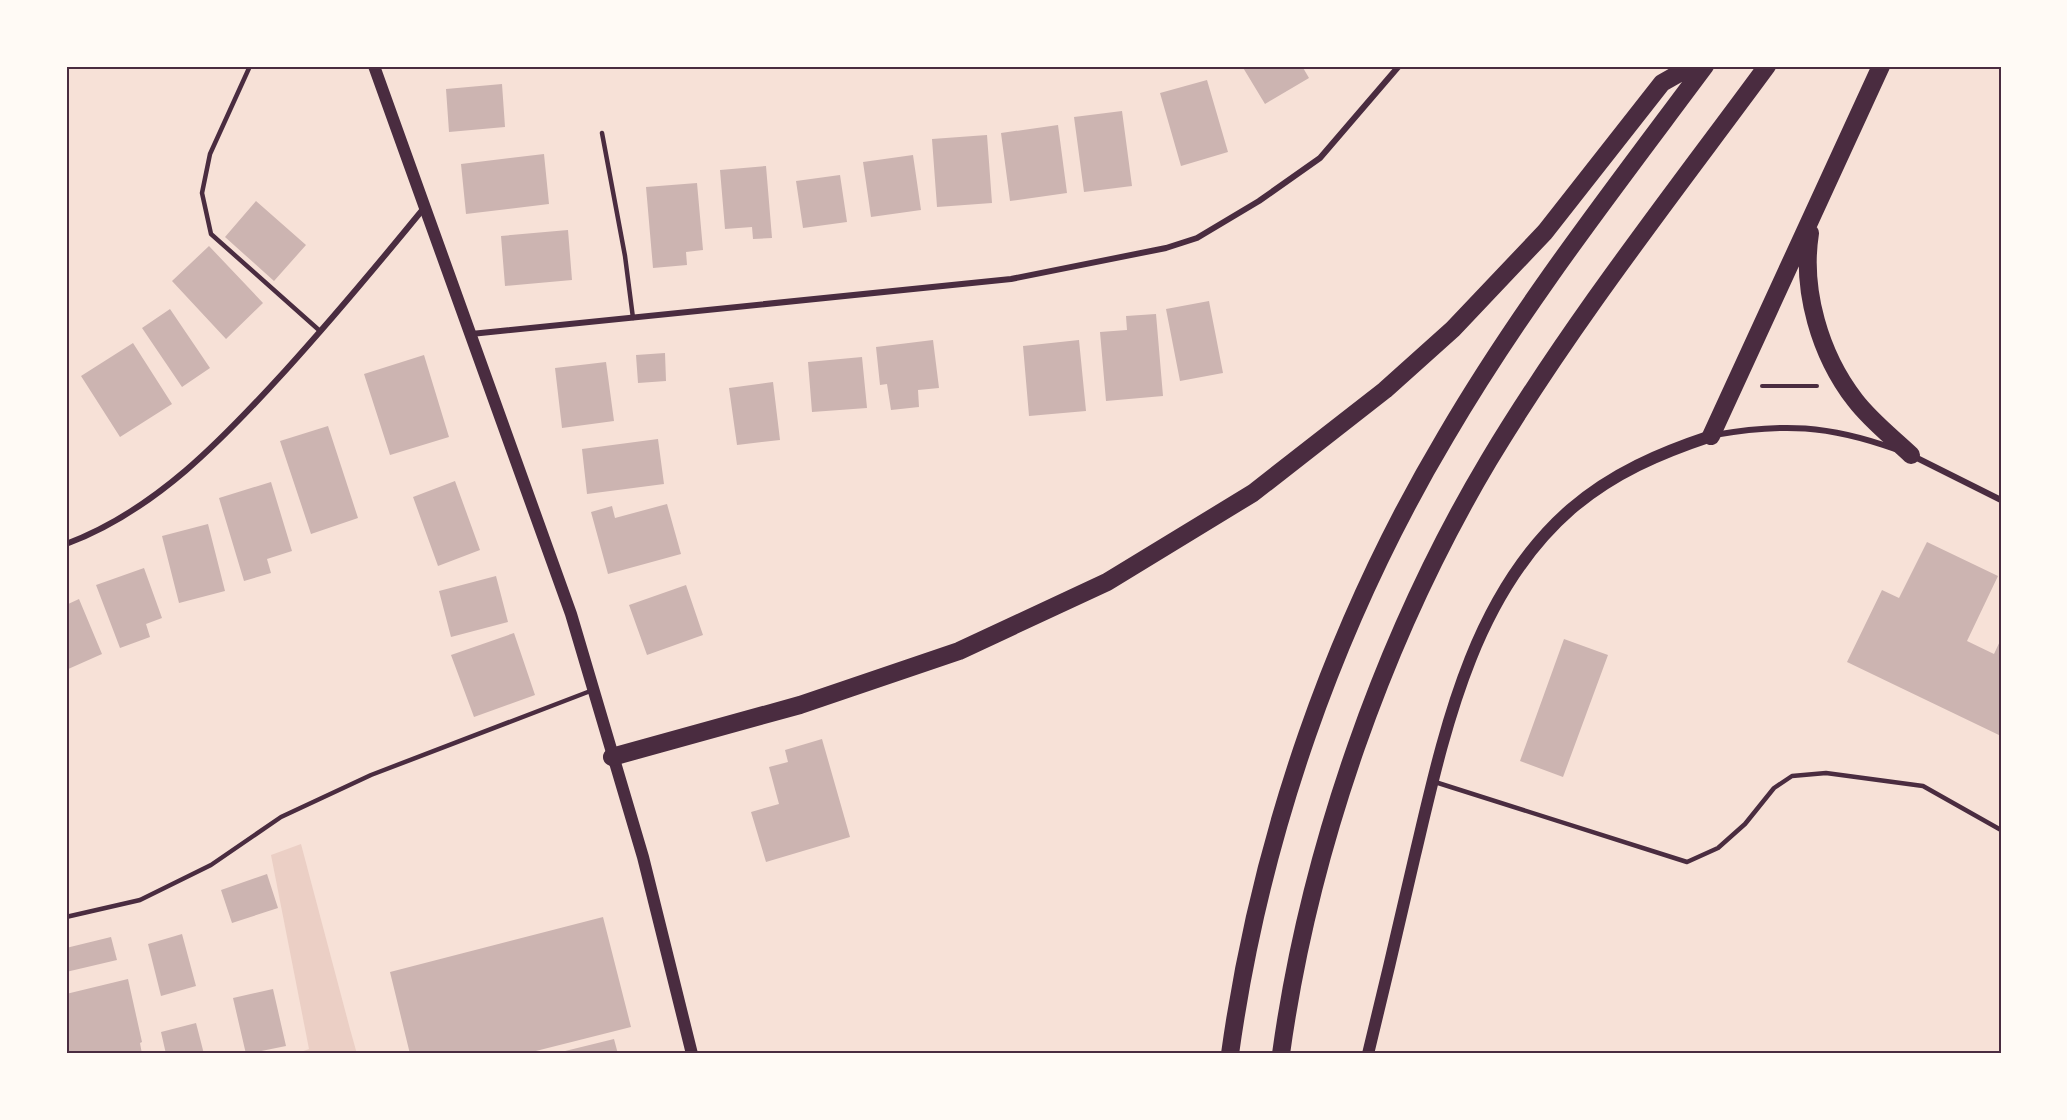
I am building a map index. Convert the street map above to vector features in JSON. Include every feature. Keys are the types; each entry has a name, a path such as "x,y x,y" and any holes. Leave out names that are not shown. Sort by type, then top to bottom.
{"highway":[{"path":"612,757 800,705 959,651 1107,582 1244,499 1357,413 1453,329 1545,232 1662,83 1692,66"},
{"path":"1230,1054 1250,940 1272,849 1298,763 1363,597 1400,519 1445,437 1492,361 1597,212 1705,66"},
{"path":"1281,1054 1299,950 1320,862 1345,779 1409,617 1445,543 1488,462 1534,388 1582,317 1767,66"},
{"path":"1711,436 1881,66"},
{"path":"1812,216 1808,246 1811,301 1828,353 1855,400 1911,455"}],"main road":[{"path":"374,66 572,614 643,857 692,1054"},
{"path":"1368,1054 1453,706 1490,618 1516,573 1544,536 1588,496 1637,464 1711,436"}],"street":[{"path":"470,334 1011,279 1166,248 1208,232 1259,201 1320,158 1399,66"},
{"path":"66,544 88,536 156,494 223,439 320,331 425,208"},
{"path":"1711,436 1752,428 1791,426 1828,430 1870,440 1911,455 2001,500"}],"lane":[{"path":"250,66 210,154 202,193 211,234 320,331"},
{"path":"602,133 625,256 633,318"},
{"path":"66,917 140,900 211,865 281,818 371,775 593,690"},
{"path":"1433,782 1687,862 1718,848 1745,824 1774,788 1792,776 1826,772 1923,786 2001,830"}],"path":[{"path":"1755,386 1823,386"}],"shaded area":[{"path":"301,844 357,1054 295,1054 309,1049 271,855"}],"building":[{"path":"1242,66 1302,66 1309,78 1265,104"},
{"path":"1207,80 1228,152 1181,166 1160,93"},
{"path":"502,84 505,127 449,132 446,89"},
{"path":"1122,111 1132,186 1084,192 1074,117"},
{"path":"1058,125 1067,193 1010,201 1001,133"},
{"path":"987,135 992,203 937,207 932,139"},
{"path":"544,154 549,204 466,214 461,164"},
{"path":"913,155 921,210 871,217 863,162"},
{"path":"766,166 772,238 753,239 752,227 725,229 720,170"},
{"path":"840,175 847,222 803,228 796,181"},
{"path":"697,183 703,250 686,252 687,265 653,268 646,187"},
{"path":"256,201 306,245 274,281 225,237"},
{"path":"568,230 572,280 505,286 501,236"},
{"path":"209,246 263,303 226,339 172,281"},
{"path":"1209,301 1223,373 1180,381 1166,309"},
{"path":"170,309 210,368 182,387 142,328"},
{"path":"1156,314 1163,396 1106,401 1100,332 1127,330 1126,316"},
{"path":"933,340 939,388 918,390 919,407 891,410 887,384 880,385 876,347"},
{"path":"1079,340 1086,411 1029,416 1023,346"},
{"path":"133,343 172,404 120,437 81,376"},
{"path":"665,353 666,381 638,383 636,355"},
{"path":"424,355 449,437 390,455 364,374"},
{"path":"862,357 867,408 812,412 808,362"},
{"path":"606,362 614,421 562,428 555,368"},
{"path":"773,382 780,440 737,445 729,388"},
{"path":"328,426 358,518 311,534 280,441"},
{"path":"658,439 664,484 587,494 582,449"},
{"path":"455,481 480,550 438,566 413,497"},
{"path":"271,482 292,551 267,559 271,573 244,581 219,498"},
{"path":"667,504 681,554 608,574 591,512 612,506 615,518"},
{"path":"208,524 225,591 179,603 162,536"},
{"path":"1927,542 1998,576 1967,641 1994,654 2001,639 2001,736 1847,662 1882,590 1899,598"},
{"path":"144,568 162,618 146,624 150,637 120,648 96,585"},
{"path":"496,576 508,622 451,637 439,591"},
{"path":"686,585 703,635 647,655 629,605"},
{"path":"79,599 102,654 66,670 66,605"},
{"path":"514,633 535,695 474,717 451,655"},
{"path":"1564,639 1608,655 1563,777 1520,761"},
{"path":"822,739 850,837 766,862 751,812 779,804 769,767 788,762 785,750"},
{"path":"267,874 278,908 232,923 221,890"},
{"path":"603,917 631,1027 524,1054 410,1054 390,972"},
{"path":"182,934 196,986 161,996 148,944"},
{"path":"111,937 117,960 66,972 66,948"},
{"path":"128,979 142,1042 140,1043 142,1054 66,1054 66,994"},
{"path":"273,989 286,1046 246,1054 233,998"},
{"path":"196,1023 204,1054 166,1054 161,1032"},
{"path":"614,1039 618,1054 557,1054 557,1053"}]}
